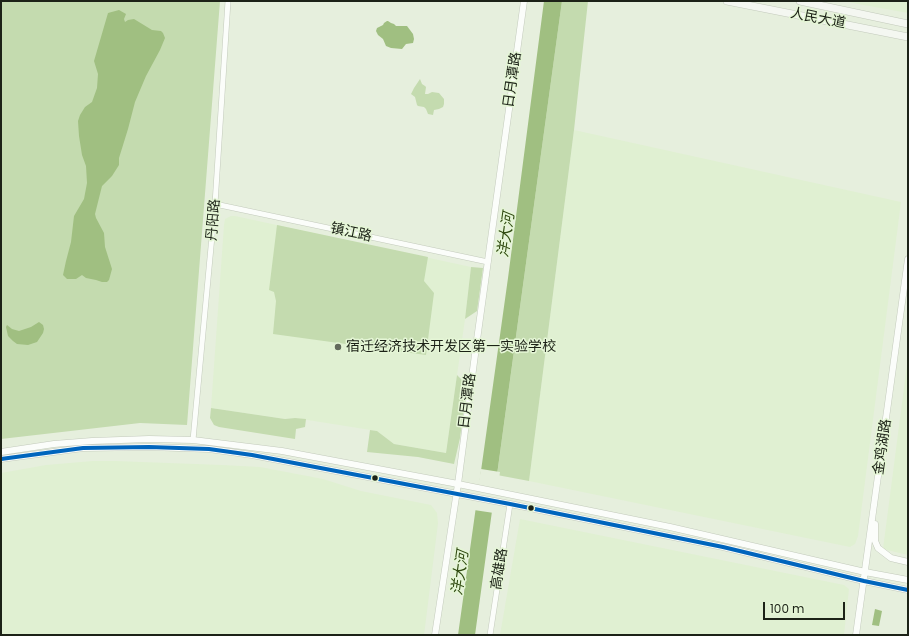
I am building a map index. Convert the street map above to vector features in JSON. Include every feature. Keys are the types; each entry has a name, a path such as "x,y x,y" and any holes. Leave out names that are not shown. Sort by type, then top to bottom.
{"main road":[{"name":"人民大道","path":"727,1 908,37"},
{"name":"人民大道","path":"800,1 908,24"},
{"path":"898,35 904,29 899,22"}],"street":[{"name":"丹阳路","path":"193,440 215,204 228,1"},
{"name":"日月潭路","path":"435,635 458,484 524,1"},
{"name":"镇江路","path":"215,204 488,262"},
{"name":"金鸡湖路","path":"856,635 908,259"},
{"path":"900,318 908,319"},
{"path":"1,452 92,441 149,439 193,440 282,451 670,526 865,572 908,580"},
{"path":"1,459 83,448 149,447 209,449 252,455 510,504 723,547 908,590"},
{"name":"高雄路","path":"490,635 510,504"},
{"path":"875,505 875,541 878,548 891,558 908,562"}],"shaded area":[{"path":"1,1 220,1 187,425 140,423 1,439"},
{"path":"544,1 562,1 475,635 458,635 508,278"},
{"path":"562,1 588,1 574,130 529,481 497,475"},
{"path":"845,1 908,1 908,13 858,4"},
{"path":"119,10 126,14 124,19 125,22 134,19 152,30 161,31 165,38 135,102 119,158 119,165 112,176 102,186 95,214 104,233 105,247 112,269 109,280 107,282 102,282 86,278 82,275 76,279 67,279 63,275 71,242 74,216 84,199 87,183 86,166 82,155 78,121 85,107 92,102 97,88 98,74 94,61 108,13"},
{"path":"387,21 396,26 407,26 413,34 413,43 406,44 402,49 386,46 383,39 376,31 377,28"},
{"path":"420,79 422,84 426,87 425,94 432,92 439,93 444,99 443,107 434,110 433,115 428,114 424,107 418,106 415,97 411,94"},
{"path":"574,130 901,202 858,536 855,544 850,547 529,481"},
{"name":"宿迁经济技术开发区第一实验学校","path":"231,216 471,267 446,453 394,444 377,431 295,418 285,419 211,408 224,225 225,219"},
{"path":"277,225 428,257 424,281 434,293 426,355 273,334 276,301 274,292 269,290"},
{"path":"471,267 483,268 477,311 465,319"},
{"path":"39,322 43,325 44,329 37,342 28,345 17,344 8,336 7,325 12,329 19,331 31,327"},
{"path":"908,357 908,555 883,549"},
{"path":"457,375 467,385 460,438 454,464 418,457 367,452 370,430 377,431 394,444 446,453"},
{"path":"211,408 285,419 306,419 305,427 296,429 295,439 219,427 214,425 210,418"},
{"path":"93,461 260,467 323,479 361,491 431,505 437,513 438,523 424,635 1,635 1,473 46,465"},
{"path":"520,519 844,585 849,589 844,635 500,635"},
{"path":"875,609 882,611 879,626 872,625"}],"pier":[{"path":"481,469 500,472 494,513 474,510"}],"transit line":[{"path":"1,459 83,448 149,447 209,449 252,455 510,504 723,547 908,590"}],"place":[{"name":"宿迁经济技术开发区第一实验学校","path":"338,347"}],"water label":[{"name":"洋大河","path":"507,235"},
{"name":"洋大河","path":"461,573"}]}
